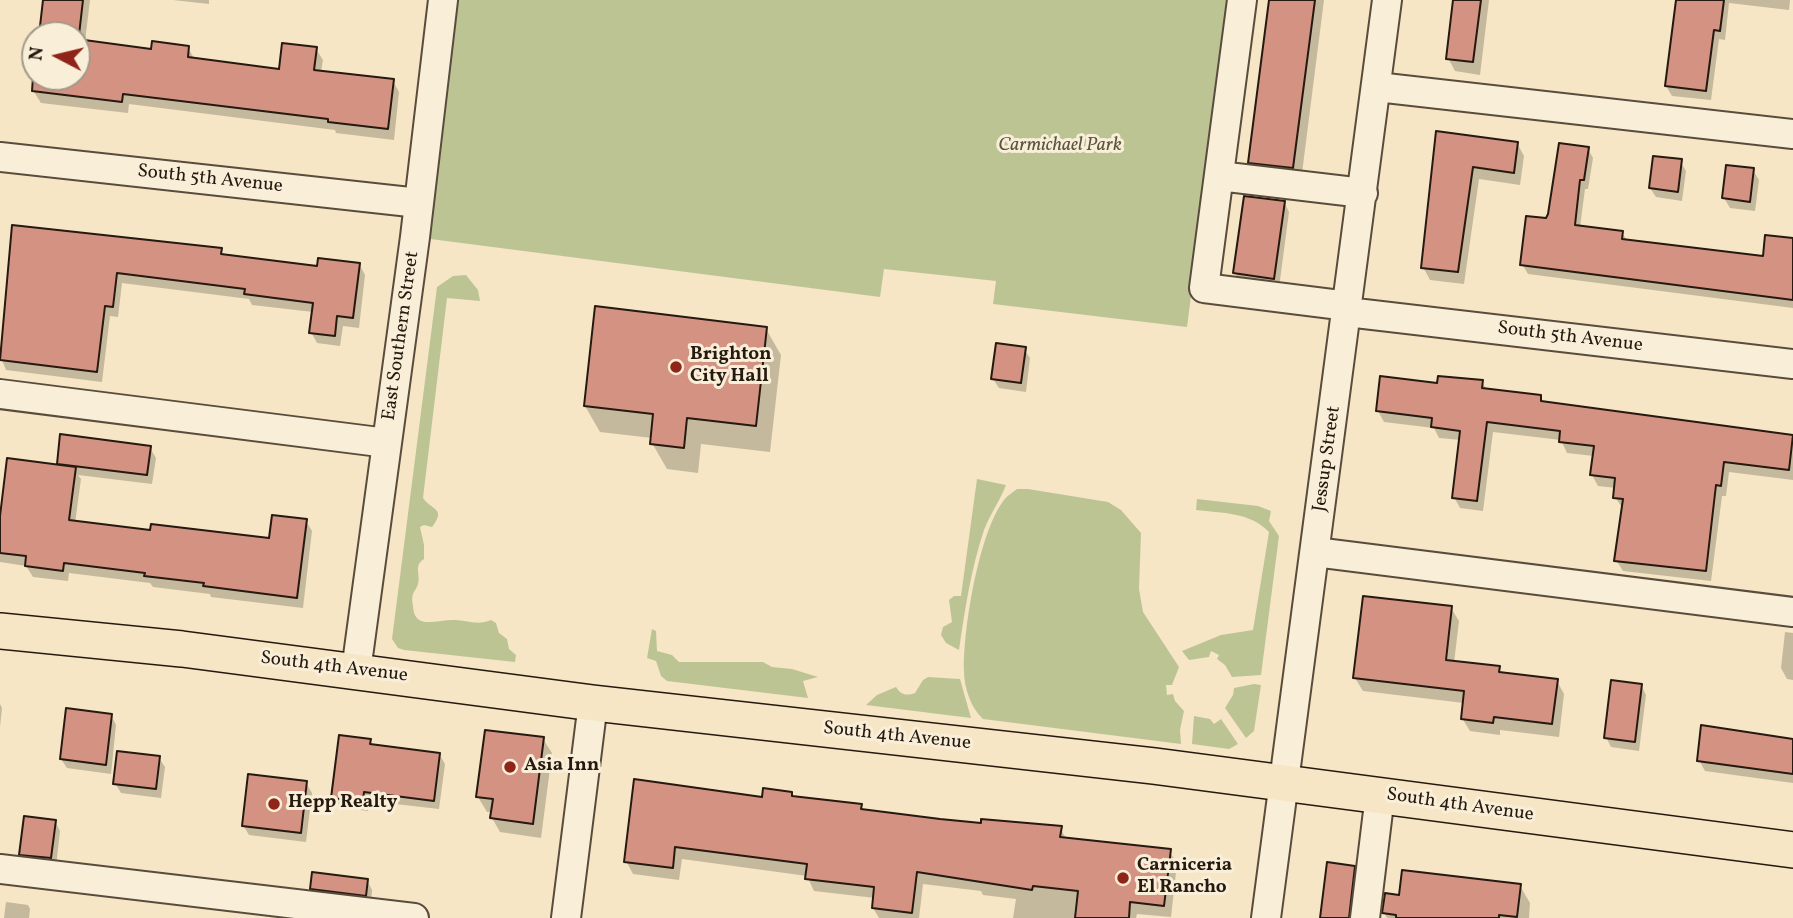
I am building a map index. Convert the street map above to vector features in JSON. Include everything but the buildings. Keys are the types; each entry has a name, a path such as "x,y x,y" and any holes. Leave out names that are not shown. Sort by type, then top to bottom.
{"main road":[{"name":"South 4th Avenue","path":"0,631 182,649 593,703 1284,782 1793,850"}],"street":[{"name":"East Southern Street","path":"356,671 419,203 443,0"},
{"path":"1242,0 1219,176 1363,193"},
{"name":"Jessup Street","path":"1266,918 1387,0"},
{"path":"1377,87 1793,134"},
{"name":"South 5th Avenue","path":"0,157 419,203"},
{"name":"South 5th Avenue","path":"1219,176 1204,288 1348,309 1793,363"},
{"path":"0,394 387,443"},
{"path":"1315,552 1793,612"},
{"path":"566,918 593,703"},
{"path":"1366,918 1380,795"},
{"path":"0,869 414,918"}],"green space":[{"name":"Carmichael Park","path":"445,0 1229,0 1187,327 993,304 996,281 884,269 880,297 415,237"},
{"path":"466,275 478,290 480,301 447,298 423,498 436,510 438,516 432,527 420,527 424,559 418,567 419,580 412,603 414,613 422,621 453,620 477,623 491,620 496,623 499,633 507,639 509,649 516,655 515,662 404,650 398,648 392,639 437,287 453,276"},
{"path":"977,479 1006,485 986,524 979,545 959,650 946,643 941,635 943,627 952,622 949,600 954,596 961,596"},
{"path":"1017,489 1108,502 1121,510 1141,533 1139,589 1143,612 1179,667 1172,685 1166,685 1167,695 1173,694 1175,701 1184,711 1180,730 1181,744 983,719 975,709 964,677 966,631 974,582 995,515 1005,499"},
{"path":"1197,499 1258,506 1271,511 1269,521 1279,536 1261,675 1232,677 1225,665 1217,659 1219,655 1211,651 1209,657 1189,660 1182,651 1221,635 1253,630 1269,532 1244,517 1196,510"},
{"path":"652,629 656,631 657,651 672,655 679,662 763,662 772,667 792,669 818,677 803,681 808,698 667,681 661,676 656,661 647,658"},
{"path":"928,677 960,679 971,718 866,705 877,695 896,687 904,694 915,693"},
{"path":"1261,685 1254,731 1246,738 1225,708 1234,688"},
{"path":"1194,716 1210,719 1214,724 1221,719 1238,744 1229,749 1192,744"}],"place":[{"name":"Brighton City Hall","path":"676,367"},
{"name":"Asia Inn","path":"510,767"},
{"name":"Hepp Realty","path":"274,804"},
{"name":"Carniceria El Rancho","path":"1123,878"}]}
